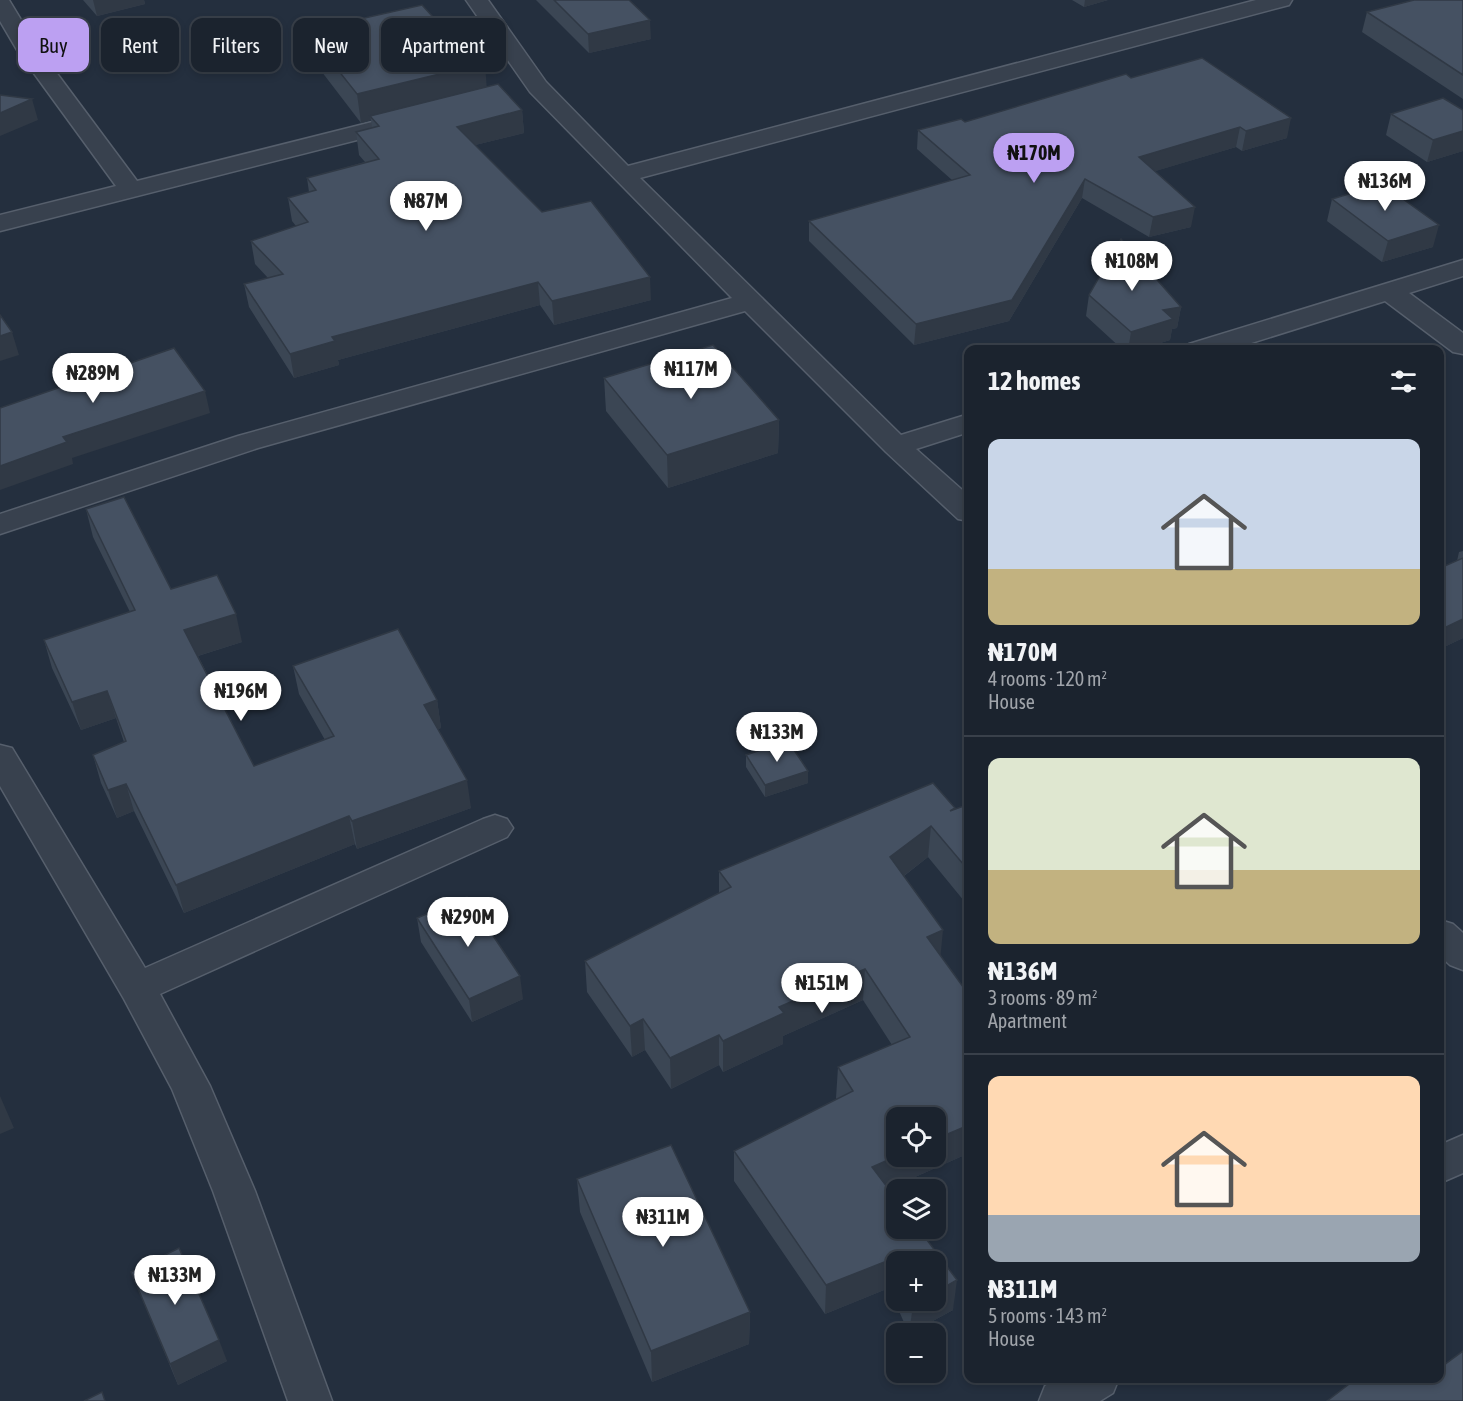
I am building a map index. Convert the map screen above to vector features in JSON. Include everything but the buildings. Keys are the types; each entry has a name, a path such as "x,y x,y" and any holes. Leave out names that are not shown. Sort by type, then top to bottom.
{"street":[{"path":"477,0 526,90 623,175 896,446 964,507"},
{"path":"623,175 1281,0"},
{"path":"0,2 19,53 132,191"},
{"path":"0,223 422,116"},
{"path":"1215,345 1463,268"},
{"path":"1390,292 1463,346"},
{"path":"0,524 248,442 749,302"},
{"path":"896,446 964,425"},
{"path":"0,757 137,987 190,1086 221,1159 310,1401"},
{"path":"137,987 495,828"},
{"path":"1444,938 1463,955"},
{"path":"1444,1164 1463,1152"},
{"path":"1061,1401 1089,1383"}]}
